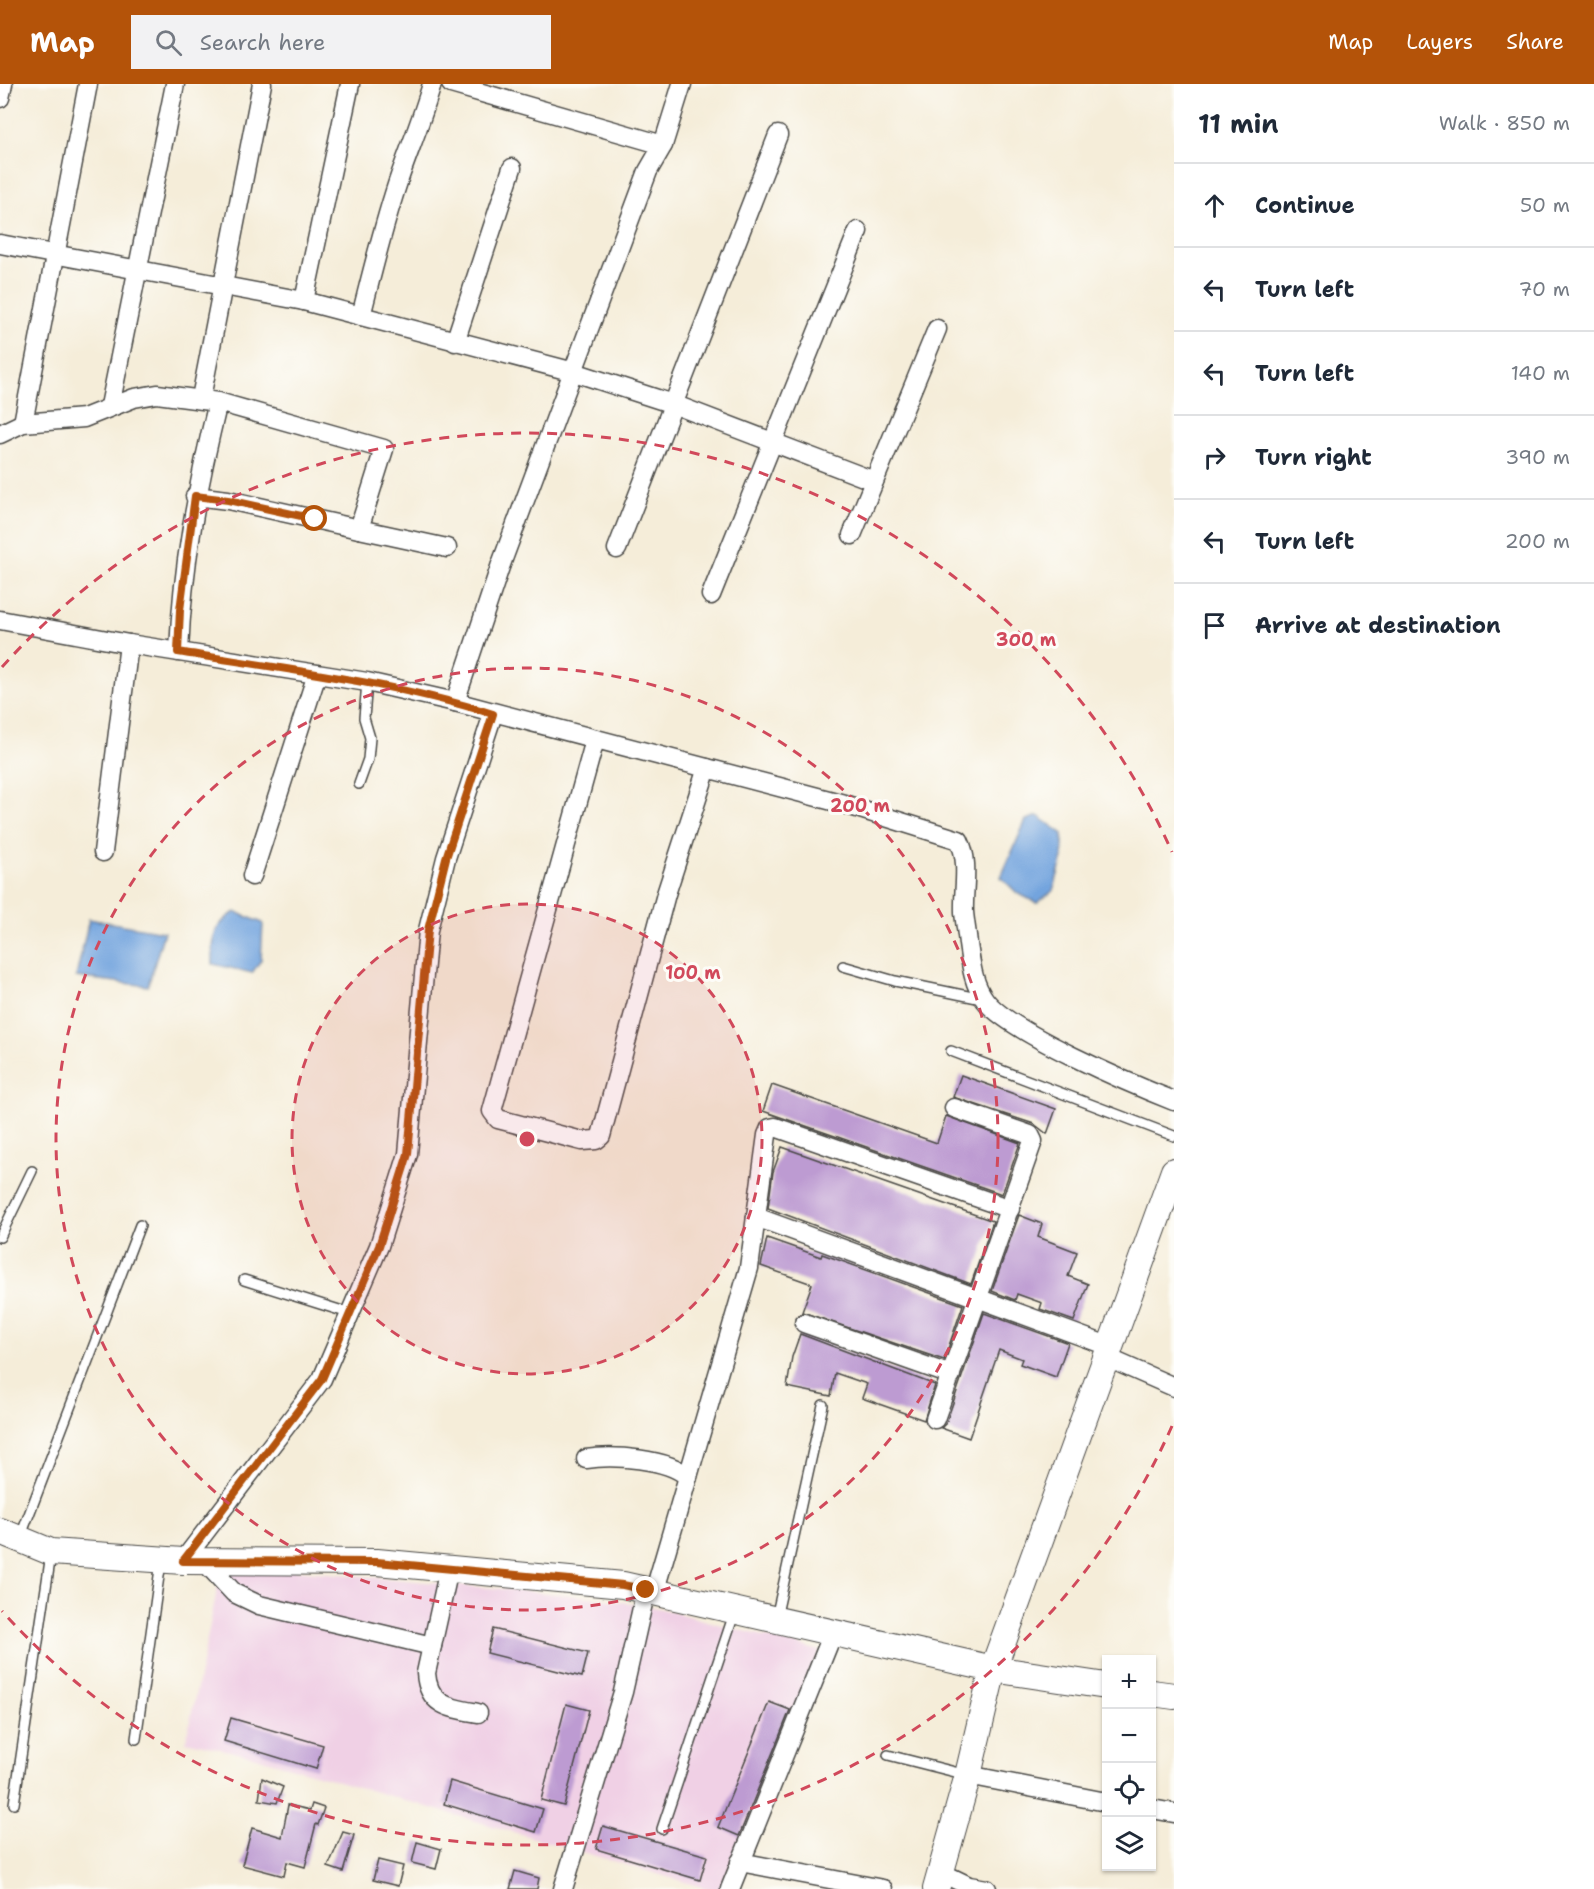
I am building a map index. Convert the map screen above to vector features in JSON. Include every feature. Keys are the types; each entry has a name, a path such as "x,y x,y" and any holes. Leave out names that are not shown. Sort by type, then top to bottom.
{"street":[{"path":"0,98 3,84"},
{"path":"23,423 88,84"},
{"path":"111,406 175,84"},
{"path":"178,652 180,610 222,287 262,84"},
{"path":"304,301 350,84"},
{"path":"361,316 381,235 400,176 423,120 432,84"},
{"path":"451,84 663,145"},
{"path":"455,702 500,567 648,171 663,145 682,84"},
{"path":"617,549 778,135"},
{"path":"455,342 512,168"},
{"path":"711,595 858,231"},
{"path":"0,244 304,301 574,372 673,404 874,481"},
{"path":"852,535 937,329"},
{"path":"0,434 23,423 84,418 134,398 157,394 209,400 384,449 359,529"},
{"path":"195,496 228,500 447,548"},
{"path":"0,620 129,644 367,682 455,702 493,714 844,804 959,840 965,853 964,912 969,948 974,979 984,999 999,1016 1087,1062 1174,1101"},
{"path":"103,852 129,644"},
{"path":"252,876 317,674"},
{"path":"182,1561 322,1379 352,1314 379,1246 408,1154 428,930 446,858 493,714"},
{"path":"595,740 492,1111 498,1119 582,1141 596,1140 601,1136 666,894 707,768"},
{"path":"935,1419 1033,1138 954,1108"},
{"path":"563,1889 623,1692 650,1592 688,1477 749,1268 767,1135 770,1128 776,1127 1010,1209"},
{"path":"987,1889 938,1880 968,1775 993,1669 1174,1171"},
{"path":"756,1217 978,1298 1110,1352 1174,1386"},
{"path":"804,1323 951,1375"},
{"path":"586,1459 608,1456 659,1464 679,1469 688,1477"},
{"path":"9,1535 51,1552 182,1561 377,1562 623,1585 993,1669 1102,1685"},
{"path":"182,1561 234,1593 259,1605 432,1646"},
{"path":"449,1569 426,1673 427,1688 438,1702 478,1713"},
{"path":"730,1889 833,1633"},
{"path":"1156,1693 1174,1696"},
{"path":"968,1775 1102,1801"},
{"path":"1156,1810 1174,1813"},
{"path":"740,1862 883,1889"}],"lane":[{"path":"359,784 368,759 370,738 364,718 367,682"},
{"path":"843,966 895,981 984,999"},
{"path":"951,1051 1174,1136"},
{"path":"0,1237 32,1171"},
{"path":"9,1535 140,1225"},
{"path":"244,1280 352,1314"},
{"path":"775,1620 823,1405"},
{"path":"14,1804 51,1552"},
{"path":"136,1739 182,1561"},
{"path":"662,1829 735,1611"},
{"path":"888,1755 968,1775"}],"shaded area":[{"path":"272,1568 589,1597 654,1607 820,1651 722,1889 709,1889 256,1757 186,1741 221,1571"}],"water":[{"path":"1038,816 1063,834 1063,858 1053,891 1037,903 1017,893 1001,877 1026,820"},
{"path":"235,912 263,923 261,960 252,973 213,964 213,947 217,928"},
{"path":"89,919 164,932 148,986 76,977"}],"building":[{"path":"961,1075 1056,1109 1047,1134 1034,1124 953,1097"},
{"path":"772,1085 937,1143 946,1116 1020,1143 1002,1194 763,1111"},
{"path":"782,1147 993,1221 971,1284 768,1208 773,1172"},
{"path":"1019,1215 1042,1224 1038,1237 1077,1252 1068,1276 1088,1284 1074,1321 1040,1309 1042,1303 1017,1294 1015,1300 992,1291"},
{"path":"767,1238 821,1257 822,1254 963,1305 944,1360 802,1312 812,1284 761,1266"},
{"path":"984,1313 1068,1343 1056,1377 1020,1364 1022,1359 999,1350 969,1438 941,1428 946,1423"},
{"path":"800,1334 935,1385 924,1420 862,1398 867,1384 835,1373 831,1396 787,1387 792,1357"},
{"path":"493,1629 588,1653 582,1677 487,1653"},
{"path":"769,1702 790,1710 739,1836 718,1827"},
{"path":"566,1704 589,1710 564,1806 541,1800"},
{"path":"231,1718 323,1745 316,1769 224,1741"},
{"path":"262,1778 283,1787 277,1803 259,1800"},
{"path":"450,1781 543,1809 536,1832 444,1804"},
{"path":"312,1804 324,1808 318,1825 316,1824 305,1867 287,1862 284,1876 242,1865 252,1828 282,1837 288,1805 310,1810"},
{"path":"603,1826 707,1856 700,1880 596,1849"},
{"path":"343,1832 354,1835 343,1872 328,1867"},
{"path":"417,1842 441,1849 436,1869 412,1863"},
{"path":"378,1860 403,1866 398,1886 373,1880"},
{"path":"515,1871 539,1878 537,1889 510,1889"}],"route":[{"path":"315,519 228,500 195,496 189,556 180,610 178,652 367,682 455,702 493,714 446,858 428,930 408,1154 379,1246 352,1314 322,1379 183,1561 377,1562 623,1585 646,1590"}]}
